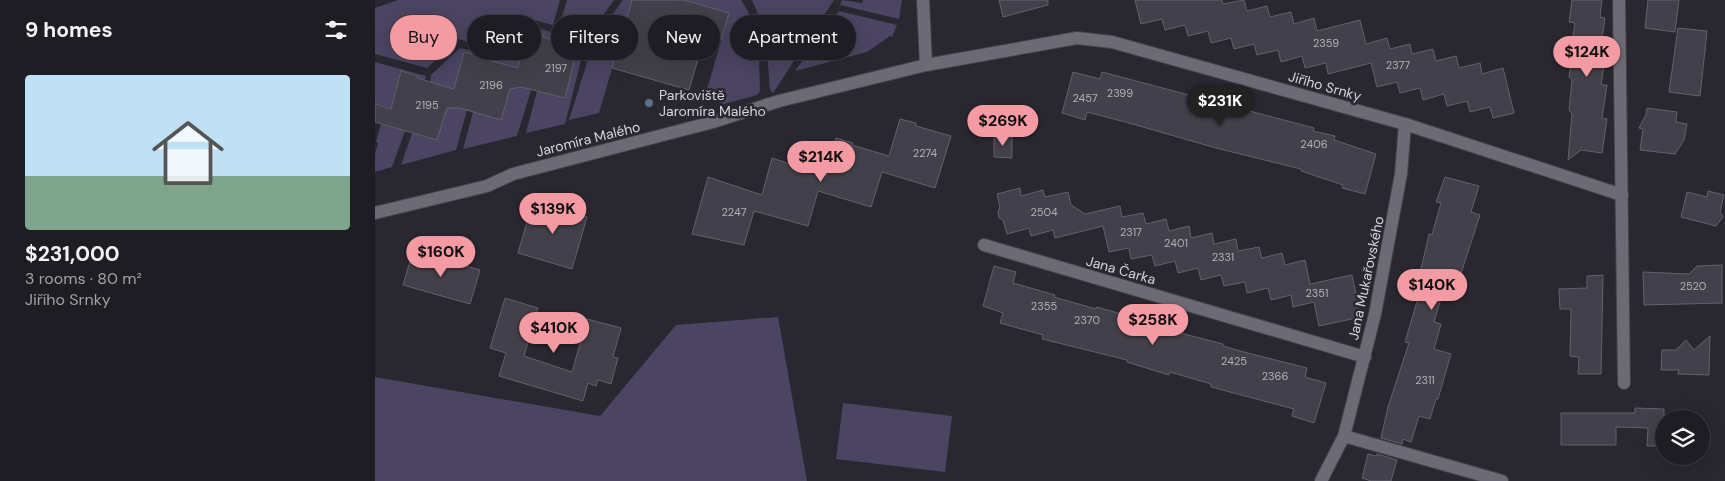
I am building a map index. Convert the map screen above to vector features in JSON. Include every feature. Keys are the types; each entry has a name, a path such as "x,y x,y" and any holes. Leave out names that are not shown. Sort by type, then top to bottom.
{"street":[{"path":"923,0 926,65"},
{"path":"1619,0 1624,383"},
{"name":"Jiřího Srnky","path":"926,65 1077,38 1112,42 1405,124 1622,195"},
{"name":"Jaromíra Malého","path":"375,213 487,186 513,174 661,136 779,100 926,65"},
{"name":"Jana Mukařovského","path":"1321,481 1345,436 1365,357 1389,246 1401,174 1405,124"},
{"name":"Jana Čarka","path":"984,245 1365,357"},
{"path":"1345,436 1502,481"}],"shaded area":[{"path":"398,0 560,0 556,15 551,15 551,24 541,22 541,15 467,15 467,41 457,40 457,15 390,15 390,58 375,54 375,8"},
{"path":"567,0 614,0 603,15 563,15"},
{"path":"623,0 632,0 628,15 612,15"},
{"path":"685,0 741,0 748,11 749,15 730,15 730,60 759,60 760,91 757,95 724,104 715,101 706,93 715,60 720,60 720,44 729,13"},
{"path":"752,0 834,0 824,15 758,15"},
{"path":"842,0 862,3 863,0 902,0 899,19 840,5"},
{"path":"839,11 856,15 836,15"},
{"path":"856,15 897,25 892,37 890,36 867,52 856,55"},
{"path":"541,29 551,32 550,39 543,37 544,35 541,34"},
{"path":"460,48 467,50 467,52 464,51 454,89 430,82 431,75 447,60 457,60 457,51"},
{"path":"397,60 436,60 427,68"},
{"path":"494,60 520,60 518,68 493,62"},
{"path":"575,60 581,60 565,124 526,133 537,91 565,98 572,62 574,63"},
{"path":"588,60 614,60 599,113 569,120"},
{"path":"768,60 795,60 773,93 770,90"},
{"path":"803,60 837,60 795,71"},
{"path":"375,62 426,76 425,80 417,78 418,75 401,71 391,108 375,104"},
{"path":"509,83 531,90 517,136 463,149 473,112 501,119"},
{"path":"445,104 467,110 456,150 401,165 412,133 437,140"},
{"path":"381,124 405,131 392,167 375,172 375,154 378,143 376,142"},
{"path":"778,317 807,481 375,481 375,377 600,416 676,325"},
{"path":"843,403 952,416 945,472 836,459"}],"building":[{"path":"632,0 684,0 729,13 721,40 720,15 648,15 648,60 698,60 689,90 612,68 614,60 638,60 638,15 628,15"},
{"path":"999,0 1048,0 1048,5 1003,17"},
{"path":"1135,0 1222,0 1223,4 1244,0 1247,11 1267,6 1270,17 1291,12 1294,24 1314,18 1317,31 1360,20 1366,44 1387,38 1390,49 1410,44 1412,54 1433,49 1436,61 1456,56 1459,68 1480,63 1482,74 1503,68 1514,113 1493,118 1490,107 1470,112 1467,101 1447,106 1444,94 1423,100 1420,88 1400,93 1397,82 1377,87 1371,63 1328,74 1326,63 1305,68 1302,56 1281,62 1278,50 1257,55 1254,44 1234,49 1231,38 1211,43 1208,31 1188,36 1185,25 1165,30 1162,19 1141,24"},
{"path":"1572,0 1602,0 1600,17 1605,18 1600,51 1606,52 1601,85 1607,85 1602,118 1607,119 1602,153 1581,150 1568,160 1572,114 1569,110 1572,80 1569,77 1572,57 1570,56 1575,23 1569,22"},
{"path":"1648,0 1679,0 1675,32 1645,28"},
{"path":"1678,28 1707,31 1700,96 1669,92"},
{"path":"541,34 544,35 543,37 551,39 551,60 574,60 565,98 521,87 510,89 501,120 460,108 447,108 437,140 375,122 375,104 391,109 401,71 454,89 464,52 467,53 467,60 488,60 518,68 520,60 541,60"},
{"path":"1073,72 1100,79 1102,72 1314,128 1313,131 1335,136 1334,140 1376,154 1365,194 1342,188 1343,185 1301,171 1301,169 1216,148 1129,123 1087,112 1085,120 1062,113"},
{"path":"1647,108 1677,112 1676,122 1687,124 1684,140 1675,154 1640,150 1643,129 1639,128 1646,115"},
{"path":"900,119 916,123 916,126 951,136 935,188 882,172 871,207 818,191 808,226 754,211 744,245 692,234 708,177 762,195 772,158 826,176 836,138 889,156"},
{"path":"994,137 1012,137 1012,158 994,157"},
{"path":"1445,177 1479,186 1471,212 1480,215 1453,298 1442,295 1434,322 1441,324 1434,349 1451,354 1438,399 1436,399 1430,419 1419,416 1411,442 1403,439 1402,444 1381,438 1388,407 1409,343 1405,342 1419,295 1415,294 1418,284 1415,283 1422,265 1429,234 1432,235 1441,203 1436,202"},
{"path":"1020,188 1021,196 1043,190 1045,197 1068,192 1071,205 1085,214 1120,206 1122,217 1143,213 1146,224 1166,219 1169,231 1189,226 1191,238 1212,233 1214,244 1236,239 1238,251 1259,247 1262,258 1282,253 1285,265 1305,260 1310,284 1352,275 1361,317 1319,326 1314,302 1293,307 1291,295 1271,300 1268,288 1247,293 1245,282 1224,286 1221,275 1201,280 1198,268 1178,273 1175,261 1155,266 1152,255 1131,259 1129,248 1109,252 1103,226 1055,238 1053,230 1031,236 1029,228 1007,234 1003,220 999,218 998,212 1000,207 997,194"},
{"path":"1708,191 1724,195 1720,212 1723,217 1716,226 1681,217 1687,192 1707,197"},
{"path":"533,201 587,217 572,269 518,253"},
{"path":"413,251 480,270 470,304 403,285"},
{"path":"1722,265 1722,303 1644,305 1643,272 1689,274 1697,266"},
{"path":"994,266 1016,272 1013,283 1055,295 1054,297 1096,309 1097,307 1139,319 1138,322 1307,368 1305,377 1326,383 1314,423 1292,416 1294,409 1211,387 1211,384 1170,372 1169,375 1127,362 1127,360 1042,339 1043,335 1000,323 1003,313 983,306"},
{"path":"1603,275 1601,374 1578,374 1579,357 1570,356 1571,309 1560,309 1559,289 1587,288 1587,276"},
{"path":"505,298 538,308 524,356 572,372 587,319 621,328 613,357 618,358 611,384 598,380 596,386 588,383 583,401 499,376 506,353 490,348"},
{"path":"1710,336 1709,375 1678,374 1679,370 1661,370 1662,350 1676,350 1686,340 1694,350"},
{"path":"1635,408 1664,409 1655,410 1655,446 1647,446 1648,428 1616,427 1616,445 1561,445 1561,413 1635,413"},
{"path":"1368,454 1376,456 1377,454 1397,460 1391,481 1371,481 1362,478"}],"place":[{"name":"Parkoviště Jaromíra Malého","path":"649,103"}]}
